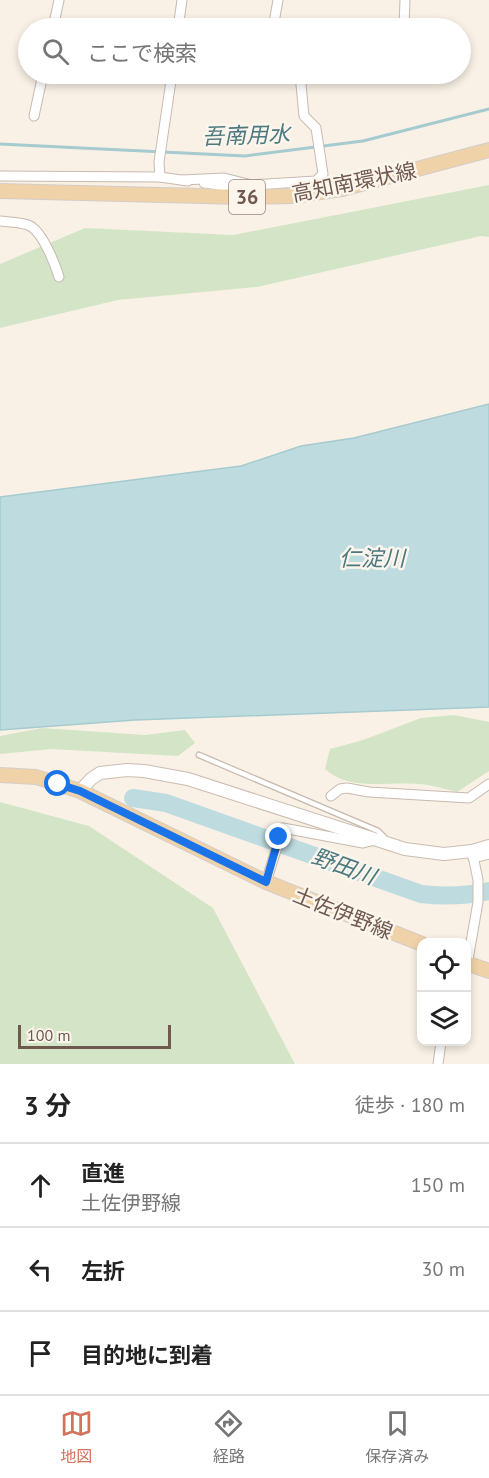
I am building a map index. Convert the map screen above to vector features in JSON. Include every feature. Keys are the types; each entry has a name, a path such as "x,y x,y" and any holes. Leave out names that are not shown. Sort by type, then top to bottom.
{"main road":[{"name":"高知南環状線","path":"0,191 243,197 293,196 342,189 489,150"},
{"name":"土佐伊野線","path":"0,774 36,777 80,791 266,882 417,943"},
{"path":"471,967 489,971"}],"street":[{"path":"55,18 59,0"},
{"path":"179,18 182,0"},
{"path":"275,18 278,0"},
{"path":"404,18 405,0"},
{"path":"34,116 41,84"},
{"path":"160,177 159,162 171,84"},
{"path":"182,180 224,178 252,185 316,181 323,174 320,152 316,128 304,116 301,84"},
{"path":"0,176 160,177 228,187 237,190 243,197"},
{"path":"0,221 29,225 36,230 53,259 59,277"},
{"path":"80,791 91,778 100,773 144,771 188,779 391,845 429,853 489,854"},
{"path":"331,796 340,789 347,788 369,792 469,798 489,784"},
{"path":"266,882 281,830 285,828 363,843 375,839"},
{"path":"472,854 489,846"},
{"path":"471,943 478,902 478,880 472,854"},
{"path":"438,1064 440,1046"}],"lane":[{"path":"199,755 378,831 391,845"}],"green space":[{"path":"489,185 489,237 481,236 257,287 118,300 0,328 0,264 85,228 233,235"},
{"path":"454,715 489,722 489,771 457,792 420,784 370,784 346,781 325,769 330,749 363,740 421,718"},
{"path":"42,728 145,735 185,730 195,743 178,756 51,749 0,754 0,736"},
{"path":"0,802 89,826 213,908 295,1064 0,1064"}],"water":[{"name":"仁淀川","path":"489,404 489,707 135,720 0,730 0,497 241,466 301,446 354,438"}],"waterway":[{"name":"吾南用水","path":"0,144 245,156 363,141 489,109"},
{"name":"野田川","path":"133,798 166,803 421,894 455,896 489,891"}],"route":[{"path":"58,784 80,791 266,882 279,837"}]}
